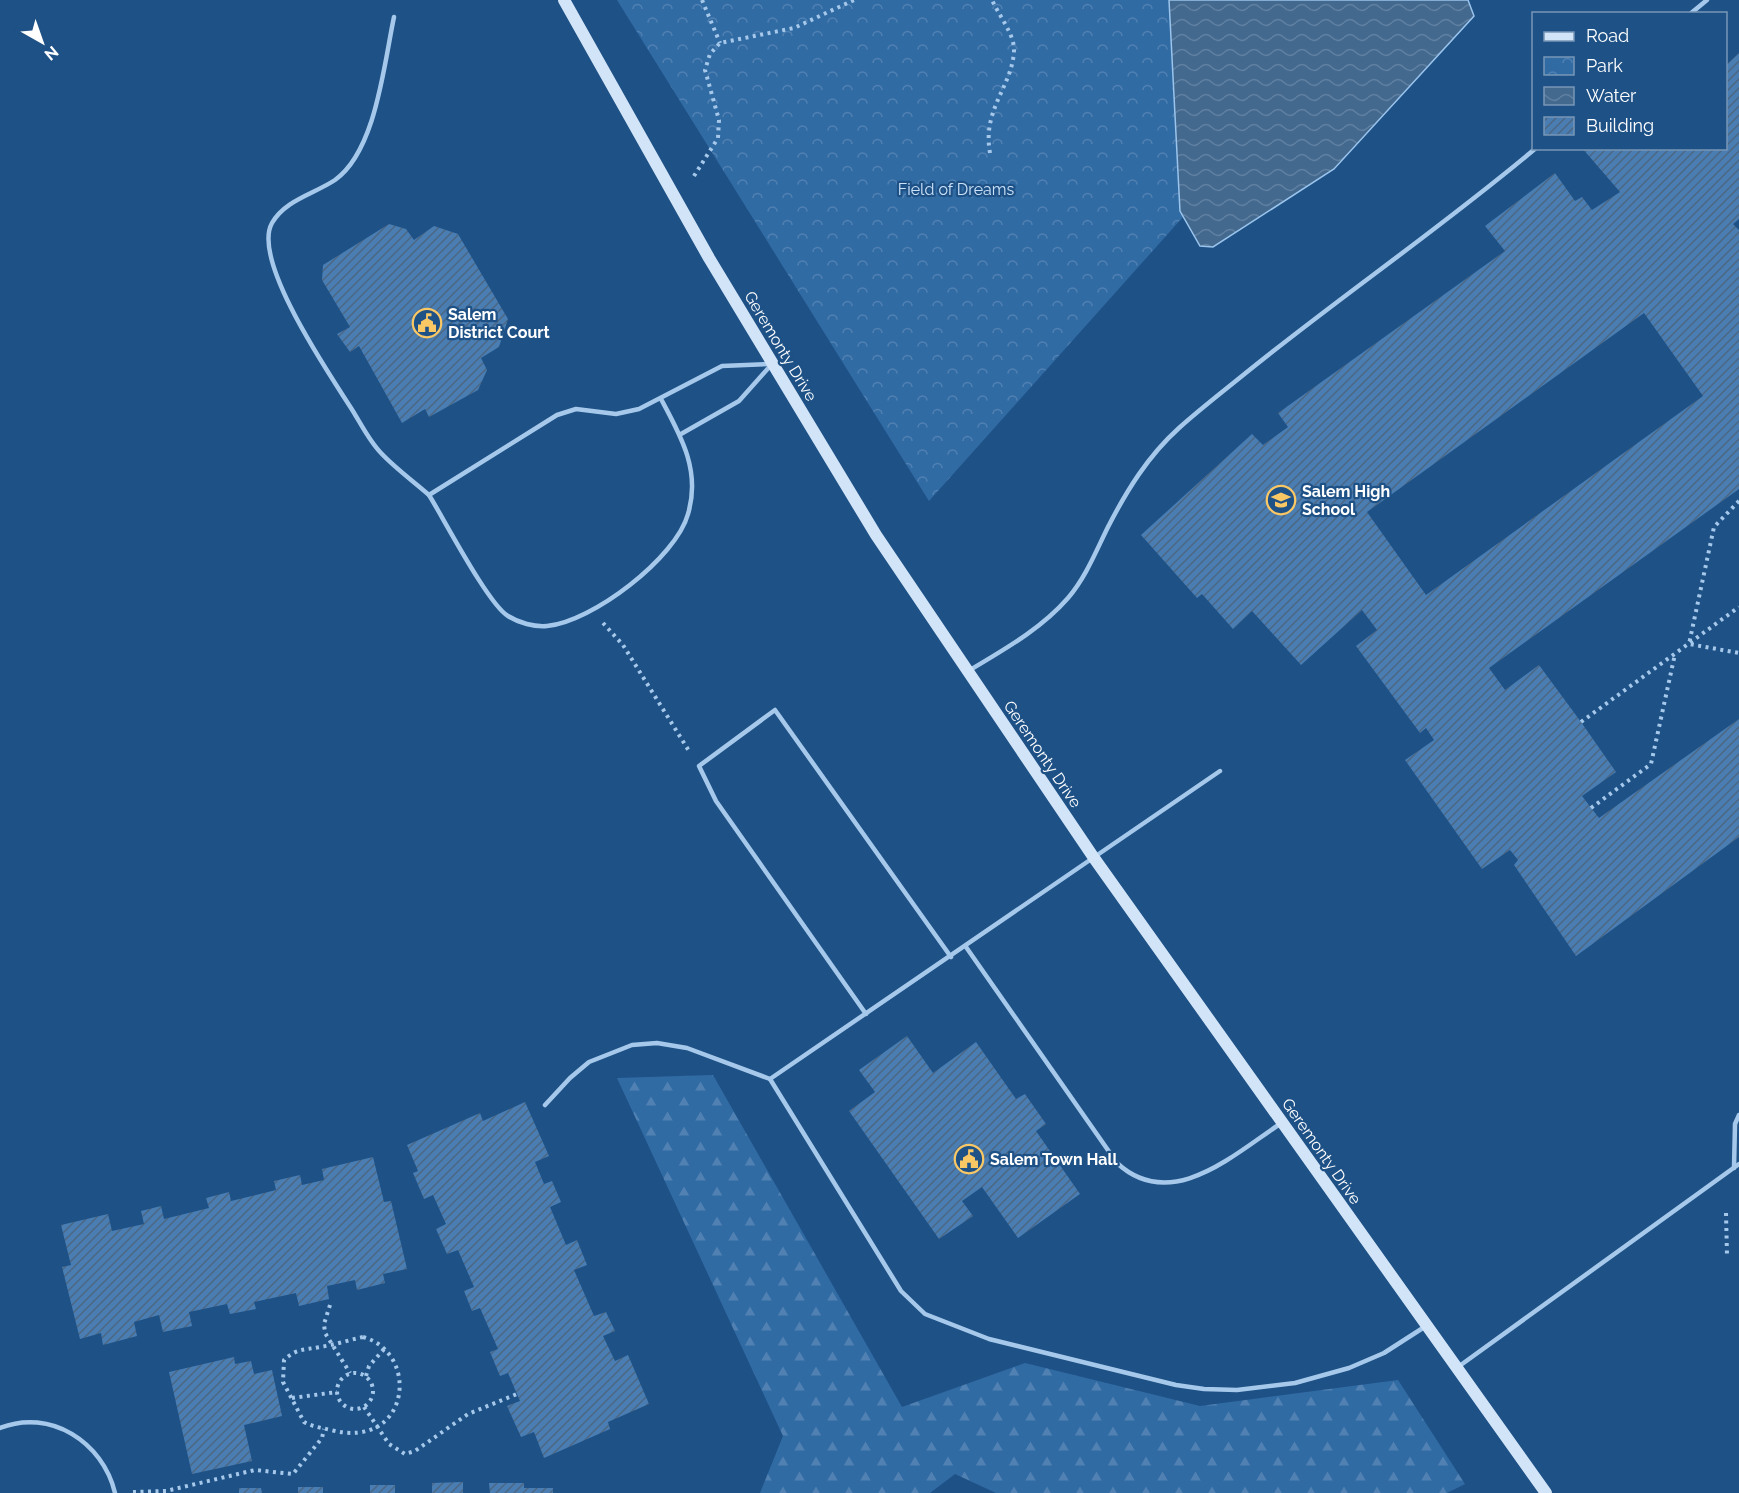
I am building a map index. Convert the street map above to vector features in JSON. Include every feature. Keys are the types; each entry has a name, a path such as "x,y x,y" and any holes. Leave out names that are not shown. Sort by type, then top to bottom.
{"street":[{"name":"Geremonty Drive","path":"564,0 709,258 876,535 1094,858 1546,1493"}],"lane":[{"path":"1692,12 1707,0"},
{"path":"394,17 367,139 353,163 335,180 286,207 271,225 269,249 281,286 308,341 380,452 429,495 491,598 506,615 524,624 547,626 575,618 616,594 656,564 677,540 688,515 692,490 692,463 681,434 662,399"},
{"path":"968,672 1019,641 1044,622 1068,598 1086,572 1126,494 1149,459 1179,428 1318,315 1499,180 1534,150"},
{"path":"429,495 557,415 576,409 616,414 639,409 722,366 772,364"},
{"path":"681,434 739,402 772,364"},
{"path":"866,1014 716,801 699,766 775,710 951,957"},
{"path":"770,1079 1220,771"},
{"path":"966,947 1118,1163 1132,1177 1148,1183 1170,1184 1204,1174 1282,1123"},
{"path":"545,1105 570,1078 590,1062 632,1045 657,1043 687,1048 770,1079 901,1291 925,1314 989,1339 1176,1385 1238,1390 1295,1383 1349,1368 1384,1353 1426,1326"},
{"path":"1456,1368 1736,1166 1735,1124 1739,1115"},
{"path":"0,1428 20,1421 37,1421 67,1430 99,1459 110,1475 115,1493"}],"path":[{"path":"702,0 720,43"},
{"path":"694,176 718,138 718,120 705,70 710,54 720,43 794,28 854,0"},
{"path":"990,153 988,141 991,115 1010,67 1014,49 992,0"},
{"path":"1689,644 1714,527 1739,501"},
{"path":"1581,722 1739,607"},
{"path":"591,609 623,645 699,766"},
{"path":"1689,644 1739,653"},
{"path":"1591,808 1651,764 1675,654"},
{"path":"1725,1213 1727,1255"},
{"path":"330,1305 324,1324 325,1333 350,1374"},
{"path":"363,1337 374,1340 385,1348 400,1383 400,1399 394,1412 379,1426 355,1435 324,1429 304,1422 283,1382 284,1360 293,1352 303,1348 333,1344 363,1337"},
{"path":"366,1376 369,1366 385,1348"},
{"path":"350,1374 366,1376 374,1392 364,1407 352,1409 346,1407 338,1398 340,1381 350,1374"},
{"path":"292,1398 337,1392"},
{"path":"364,1407 389,1444 405,1454 415,1451 468,1414 517,1394"},
{"path":"115,1493 166,1491 255,1470 293,1474 322,1438 324,1429"}],"green space":[{"name":"Field of Dreams","path":"617,0 1377,0 929,501"},
{"path":"713,1075 902,1407 1025,1363 1200,1406 1398,1380 1465,1484 1447,1493 996,1493 955,1474 930,1493 760,1493 783,1436 617,1078"}],"water":[{"path":"1169,0 1468,0 1474,16 1334,169 1213,247 1200,246 1180,211"}],"building":[{"name":"Salem High School","path":"1739,53 1739,219 1733,224 1739,230 1739,489 1489,668 1505,690 1539,665 1581,722 1616,772 1582,796 1599,818 1739,719 1739,837 1576,956 1514,865 1518,860 1510,850 1482,869 1405,760 1434,740 1426,728 1420,733 1356,646 1377,630 1362,610 1301,665 1252,611 1233,629 1202,594 1197,598 1141,535 1252,434 1263,445 1288,427 1278,413 1505,251 1485,226 1555,173 1575,201 1582,197 1592,210 1620,192 1584,150 1727,150 1727,64","holes":["1644,313 1703,396 1426,595 1367,512"]},
{"name":"Salem District Court","path":"389,224 406,229 414,240 434,226 458,234 508,319 499,347 481,358 487,370 478,390 429,417 425,409 402,423 359,346 350,352 337,334 350,327 322,280 323,265"},
{"name":"Salem Town Hall","path":"907,1036 933,1073 976,1042 1016,1099 1025,1094 1046,1124 1036,1131 1080,1194 1018,1238 982,1187 962,1201 973,1216 939,1239 849,1111 875,1092 859,1070"},
{"path":"525,1102 549,1156 535,1162 544,1184 552,1181 561,1202 550,1207 566,1245 577,1240 587,1265 574,1270 594,1316 606,1312 615,1331 603,1336 615,1361 628,1355 649,1404 608,1422 610,1429 544,1458 534,1432 521,1437 507,1406 520,1401 508,1373 500,1376 490,1352 498,1349 480,1308 472,1311 464,1291 474,1287 458,1250 447,1254 436,1229 446,1224 433,1195 424,1199 413,1173 418,1171 407,1145 480,1113 483,1121"},
{"path":"373,1157 384,1202 391,1201 407,1269 383,1274 385,1283 357,1290 355,1280 327,1286 329,1299 299,1306 296,1293 254,1302 256,1309 230,1314 227,1304 189,1312 192,1326 163,1332 159,1315 134,1322 137,1336 103,1345 101,1333 80,1339 62,1267 71,1265 61,1225 108,1214 112,1231 144,1224 141,1211 161,1206 164,1219 209,1208 206,1198 229,1192 231,1201 276,1190 274,1181 300,1175 302,1185 324,1180 322,1169"},
{"path":"234,1357 235,1364 251,1361 254,1374 272,1370 282,1416 244,1425 252,1461 192,1474 169,1372"},
{"path":"463,1482 463,1493 432,1493 432,1483"},
{"path":"489,1483 524,1483 524,1488 553,1488 553,1493 490,1493"},
{"path":"370,1485 395,1485 395,1493 370,1493"},
{"path":"298,1487 323,1487 323,1493 298,1493"},
{"path":"239,1488 261,1488 262,1493 239,1493"}],"place":[{"name":"Salem District Court","path":"427,323"},
{"name":"Salem High School","path":"1281,500"},
{"name":"Salem Town Hall","path":"969,1159"}]}
